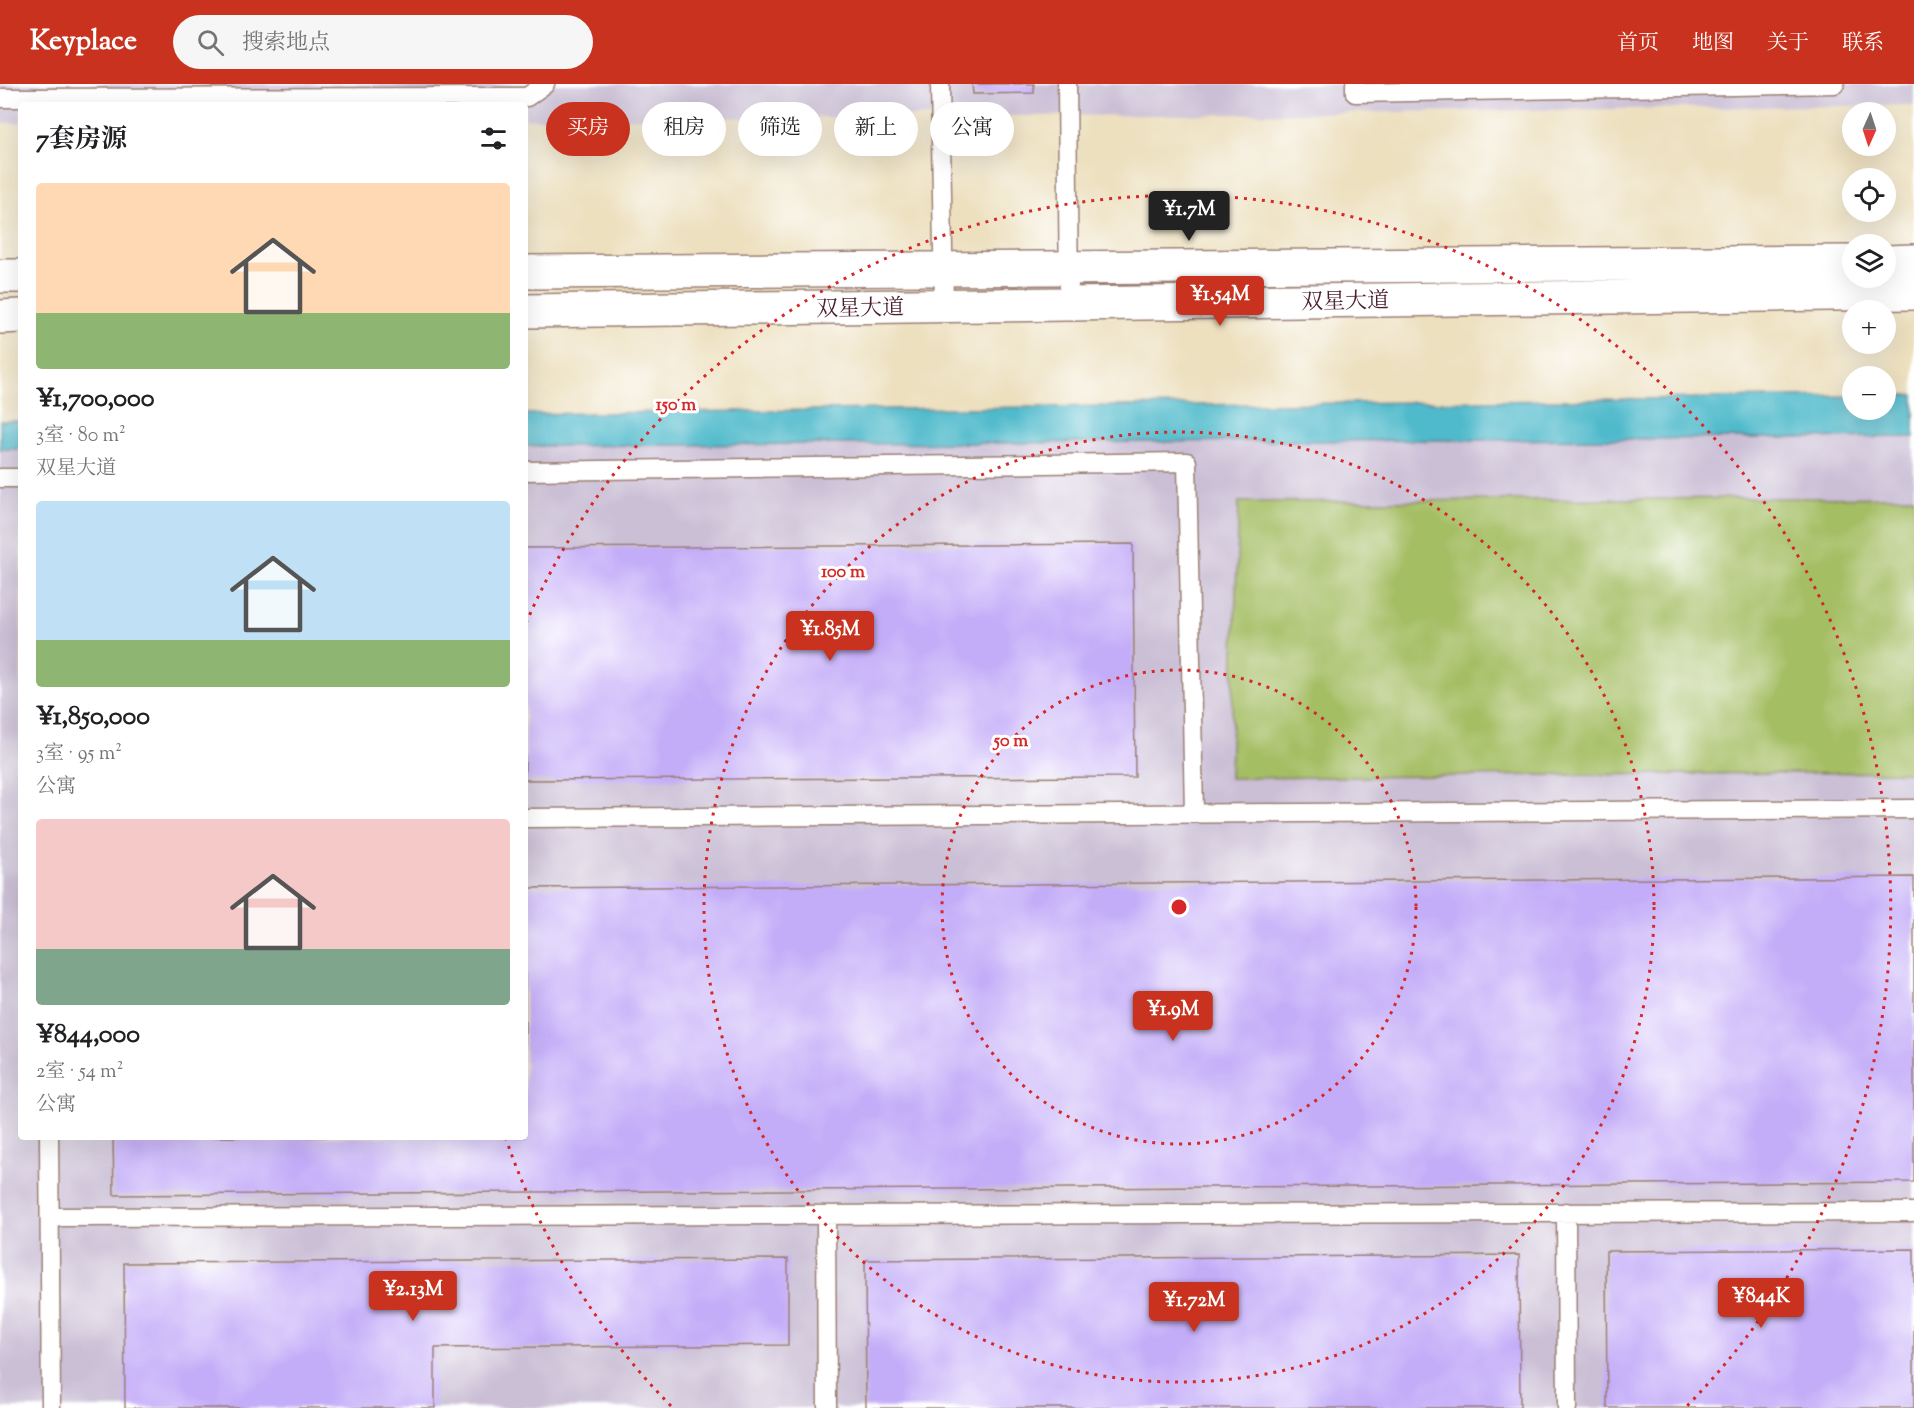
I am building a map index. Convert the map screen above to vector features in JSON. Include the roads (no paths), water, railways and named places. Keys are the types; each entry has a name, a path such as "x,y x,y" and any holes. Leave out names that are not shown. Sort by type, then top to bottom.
{"street":[{"path":"1896,261 1914,261"},
{"name":"双星大道","path":"528,272 1842,262"},
{"path":"0,276 18,276"},
{"name":"双星大道","path":"528,311 1914,293"},
{"path":"0,317 18,316"}],"lane":[{"path":"0,98 526,97 545,84"},
{"path":"940,84 944,305"},
{"path":"1067,84 1069,304"},
{"path":"1355,84 1355,93 1835,84"},
{"path":"528,471 1187,462 1194,813"},
{"path":"0,478 18,478"},
{"path":"528,818 1914,809"},
{"path":"49,1140 51,1408"},
{"path":"1566,1212 1567,1408"},
{"path":"50,1217 1914,1212"},
{"path":"826,1215 827,1408"}],"water":[{"path":"1896,395 1914,395 1914,437 528,446 528,414 1842,396 1842,420 1896,420"},
{"path":"0,421 18,421 18,449 0,449"}]}
